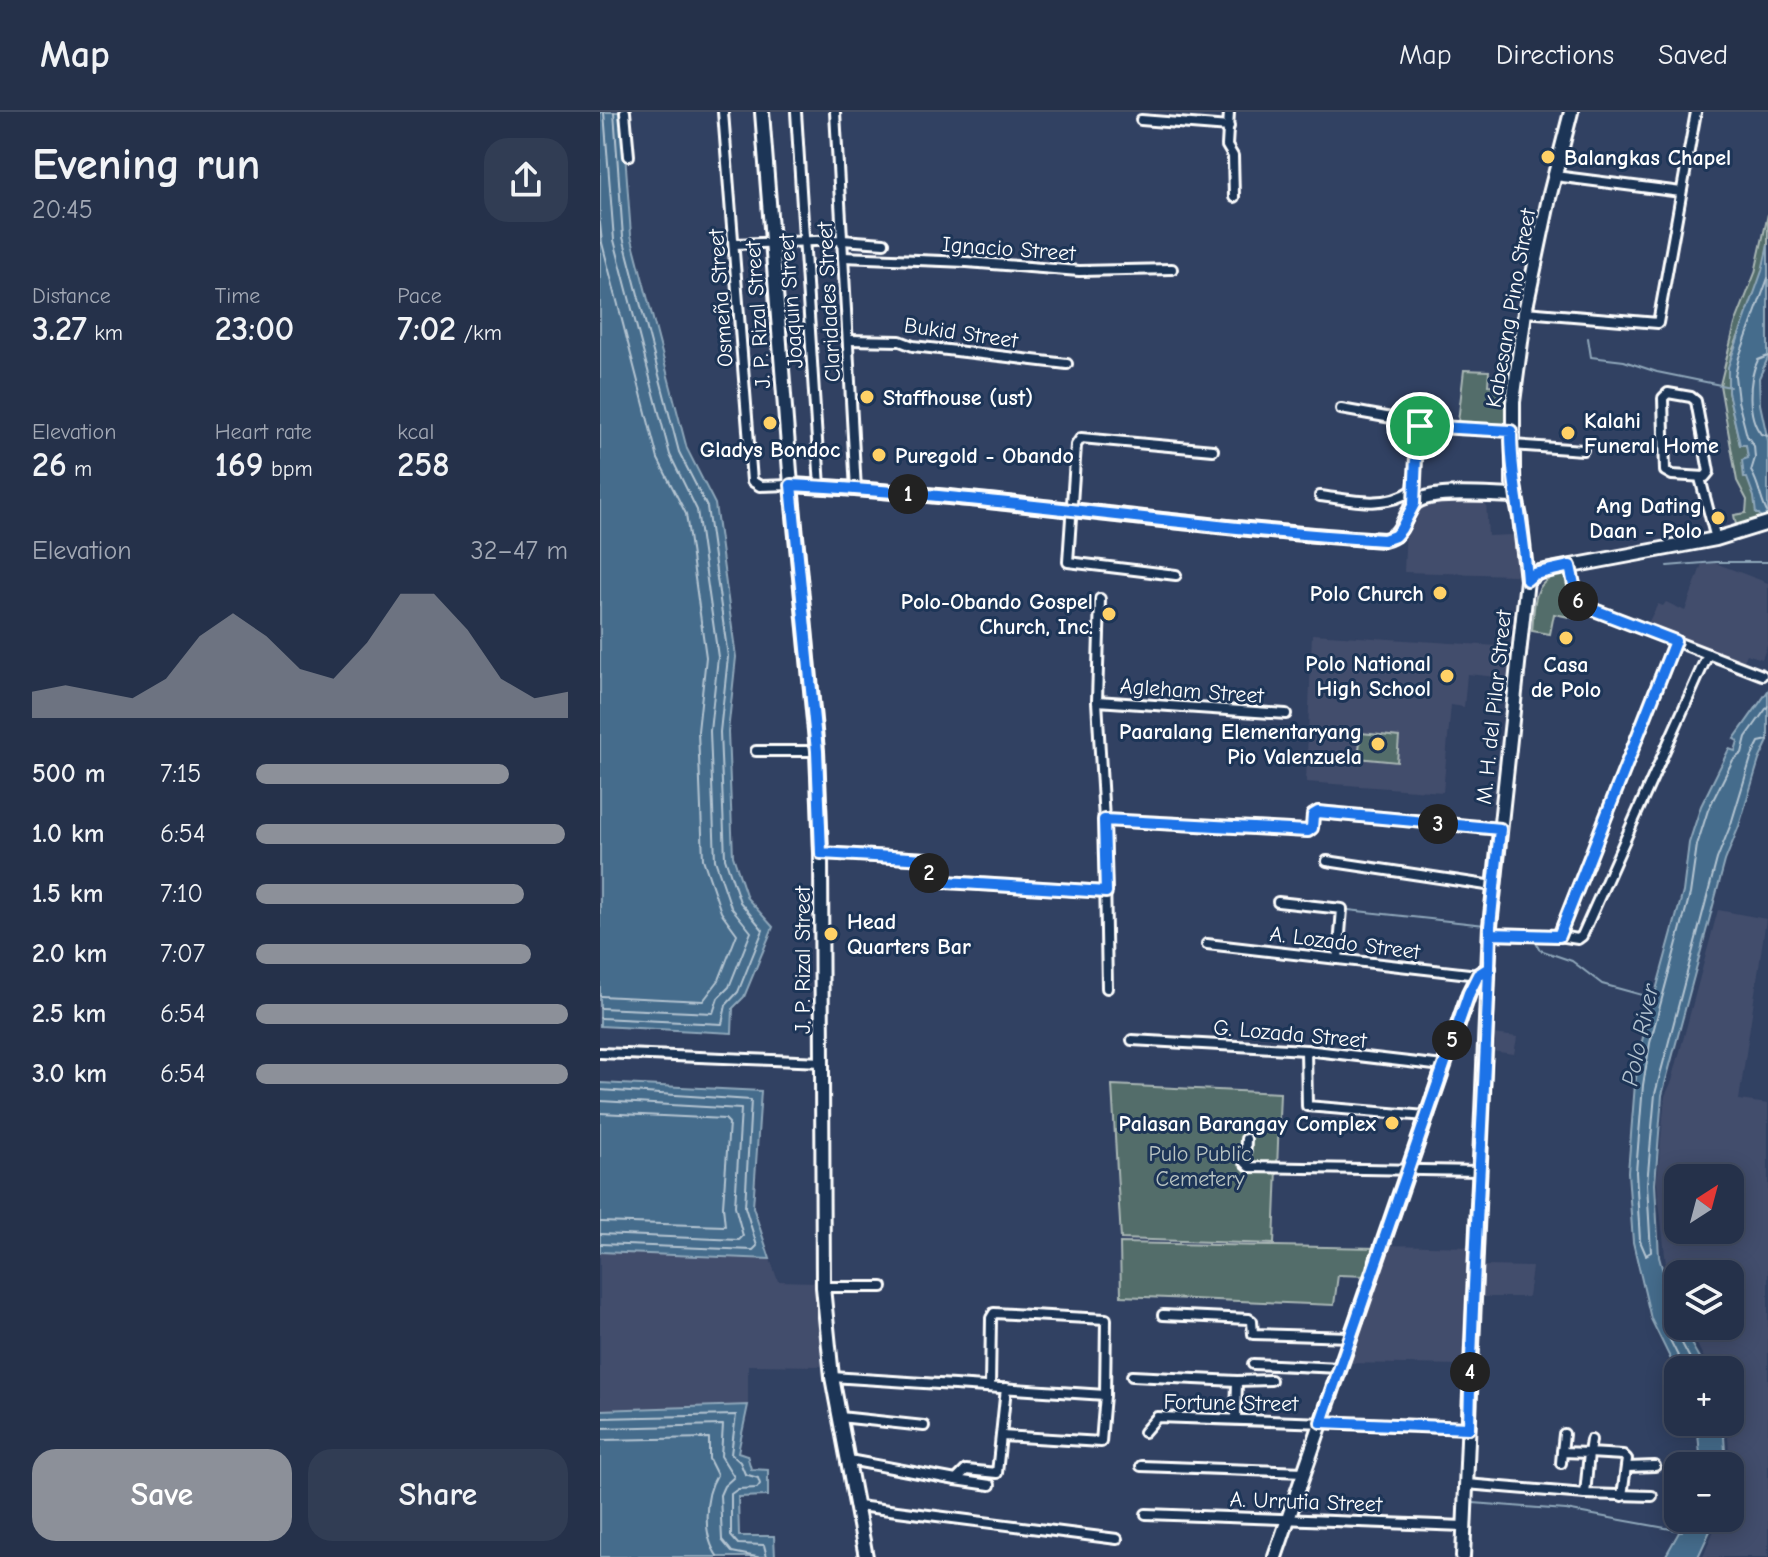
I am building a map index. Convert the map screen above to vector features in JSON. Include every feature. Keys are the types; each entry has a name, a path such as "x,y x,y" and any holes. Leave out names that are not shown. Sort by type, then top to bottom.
{"main road":[{"name":"J. P. Rizal Street","path":"762,112 791,485 817,751 821,853 823,1287 832,1377 866,1557"},
{"name":"Kabesang Pino Street","path":"1514,496 1511,431 1515,371 1525,312 1571,112"},
{"path":"791,485 1073,509 1295,535 1384,540 1395,536 1401,529 1414,497 1514,496"},
{"name":"M. H. del Pilar Street","path":"1463,1557 1480,1171 1484,972 1527,580 1520,517 1514,496"},
{"path":"1527,580 1534,574 1716,539 1768,523"},
{"path":"1275,1557 1469,993 1484,972"}],"street":[{"path":"625,112 629,156"},
{"name":"Osmeña Street","path":"723,112 752,481 760,486 791,485"},
{"name":"Joaquin Street","path":"796,112 820,487"},
{"name":"Claridades Street","path":"835,112 856,490"},
{"path":"1229,112 1227,146 1233,156 1234,197"},
{"path":"1525,312 1658,323 1696,112"},
{"path":"1141,120 1229,127"},
{"path":"1555,176 1681,192"},
{"path":"734,244 842,240 884,243"},
{"name":"Ignacio Street","path":"843,257 1079,271 1172,269"},
{"name":"Bukid Street","path":"849,340 900,341 913,346 1067,364"},
{"path":"1666,394 1691,397 1696,401 1709,472 1700,478 1672,475 1665,471 1663,398 1666,394"},
{"path":"1341,409 1414,422 1420,426 1511,431"},
{"path":"1320,496 1383,502 1414,497 1417,432 1420,426"},
{"path":"1176,575 1068,562 1076,445 1081,438 1213,450"},
{"path":"1511,445 1583,450"},
{"path":"1700,478 1716,539"},
{"path":"1570,566 1577,599 1584,606 1762,675"},
{"path":"1100,599 1097,701 1104,820 1107,988"},
{"path":"1559,936 1675,641"},
{"path":"1490,934 1580,938 1708,654"},
{"name":"Agleham Street","path":"1097,701 1286,714"},
{"path":"756,751 817,751"},
{"path":"1104,820 1308,831 1312,828 1313,815 1318,812 1500,829"},
{"path":"821,853 927,859 930,881 1106,892"},
{"path":"1327,861 1493,886"},
{"path":"1278,902 1342,909 1338,959"},
{"name":"A. Lozado Street","path":"1207,944 1484,972"},
{"name":"G. Lozada Street","path":"1132,1040 1306,1050 1443,1066"},
{"path":"1306,1050 1307,1106 1426,1116"},
{"path":"600,1053 823,1062"},
{"path":"1246,1139 1245,1162 1250,1167 1480,1171"},
{"path":"823,1287 882,1287"},
{"path":"990,1387 991,1318 994,1313 1103,1317 1107,1322 1100,1443 1002,1436"},
{"path":"1163,1315 1251,1319 1253,1334 1351,1337"},
{"path":"1253,1364 1340,1368"},
{"path":"1132,1376 1271,1380"},
{"path":"832,1377 1105,1395"},
{"path":"1236,1418 1237,1381"},
{"path":"956,1480 966,1470 997,1473 1006,1388"},
{"path":"840,1417 924,1426"},
{"name":"Fortune Street","path":"1144,1432 1157,1417 1469,1428"},
{"path":"1561,1463 1564,1434"},
{"path":"1585,1494 1591,1440"},
{"path":"1562,1452 1625,1456 1627,1467 1622,1496"},
{"path":"849,1460 990,1485"},
{"path":"1141,1466 1305,1472"},
{"path":"1627,1467 1655,1466"},
{"path":"1466,1484 1652,1496"},
{"path":"858,1506 1117,1539"},
{"name":"A. Urrutia Street","path":"1146,1514 1464,1526"}],"shaded area":[{"path":"1433,500 1486,501 1488,536 1514,535 1517,575 1404,572 1406,527 1420,506"},
{"path":"1715,563 1768,583 1768,643 1762,659 1747,654 1742,665 1646,627 1658,604 1663,606 1666,602 1685,611 1702,564"},
{"name":"Paaralang Elementaryang Pio Valenzuela","path":"1312,634 1513,647 1508,678 1467,674 1464,707 1451,705 1443,792 1306,782"},
{"path":"1718,910 1766,919 1739,1100 1768,1104 1768,1557 1703,1557 1713,1532 1744,1532 1744,1452 1729,1452 1728,1436 1744,1436 1744,1356 1703,1356 1695,1340 1744,1340 1744,1260 1666,1260 1657,1182 1665,1096 1672,1081"},
{"path":"1493,1034 1517,1037 1514,1054 1491,1051"},
{"path":"1387,1245 1471,1247 1465,1365 1345,1363"},
{"path":"600,1252 770,1259 778,1281 815,1282 821,1366 748,1365 748,1405 600,1410"},
{"path":"1484,1266 1532,1267 1528,1297 1483,1297"}],"green space":[{"path":"1768,214 1764,275 1731,354 1728,392 1740,445 1746,445 1762,520 1736,525 1734,515 1746,513 1747,500 1737,481 1720,385 1735,324 1755,273"},
{"path":"1464,370 1489,371 1488,385 1510,387 1507,426 1458,422"},
{"path":"1569,573 1575,601 1574,618 1554,614 1550,634 1532,631 1535,600 1542,585 1557,575"},
{"path":"1361,733 1399,737 1397,762 1358,758"},
{"name":"Pulo Public Cemetery","path":"1112,1085 1280,1093 1274,1244 1121,1239"},
{"path":"1120,1243 1377,1248 1367,1276 1338,1275 1334,1305 1121,1296"}],"water":[{"path":"600,112 622,112 631,235 687,449 715,504 736,657 728,732 733,856 747,898 773,927 744,997 733,1008 732,1033 600,1026"},
{"path":"1768,245 1768,358 1759,378 1760,404 1768,441 1768,528 1756,514 1754,497 1747,478 1744,478 1742,460 1748,458 1746,445 1740,445 1728,392 1728,367"},
{"path":"1768,691 1768,741 1725,861 1662,1095 1655,1184 1659,1257 1664,1275 1664,1340 1689,1340 1698,1356 1669,1356 1651,1319 1633,1242 1628,1172 1635,1084 1642,1041 1683,892 1689,843 1701,806 1729,749 1735,751 1738,741 1734,739"},
{"path":"600,1083 761,1091 753,1207 770,1259 600,1252"},
{"path":"748,1405 738,1452 747,1455 751,1469 768,1470 768,1496 738,1497 739,1536 774,1536 775,1557 600,1557 600,1410"},
{"path":"1698,1436 1724,1436 1725,1452 1700,1452"},
{"path":"1679,1532 1710,1532 1698,1557 1665,1557"}],"waterway":[{"path":"1588,338 1591,357 1624,361 1657,372 1730,387"},
{"path":"1667,566 1768,562"},
{"path":"1348,910 1485,925"},
{"name":"Polo River","path":"1529,939 1534,939 1540,950 1572,961 1602,984 1653,998"},
{"path":"1473,1503 1566,1510 1664,1528"}],"place":[{"name":"Balangkas Chapel","path":"1548,157"},
{"name":"Staffhouse (ust)","path":"867,397"},
{"name":"Gladys Bondoc","path":"770,423"},
{"name":"Kalahi Funeral Home","path":"1568,433"},
{"name":"Puregold - Obando","path":"879,455"},
{"name":"Ang Dating Daan - Polo","path":"1718,518"},
{"name":"Polo Church","path":"1440,593"},
{"name":"Polo-Obando Gospel Church, Inc.","path":"1109,614"},
{"name":"Casa de Polo","path":"1566,638"},
{"name":"Polo National High School","path":"1447,676"},
{"name":"Paaralang Elementaryang Pio Valenzuela","path":"1378,744"},
{"name":"Head Quarters Bar","path":"831,934"},
{"name":"Palasan Barangay Complex","path":"1392,1123"}],"route":[{"path":"1420,426 1417,432 1414,504 1401,529 1395,536 1384,540 1295,535 1073,509 791,485 817,751 821,853 927,859 930,881 1106,892 1104,820 1308,831 1312,828 1314,813 1318,812 1500,829 1490,926 1490,934 1488,1010 1469,1428 1321,1422 1469,993 1478,975 1489,968 1490,934 1559,936 1675,641 1584,606 1577,599 1570,566 1534,574 1527,580 1520,517 1514,496 1511,431 1420,426"}]}
